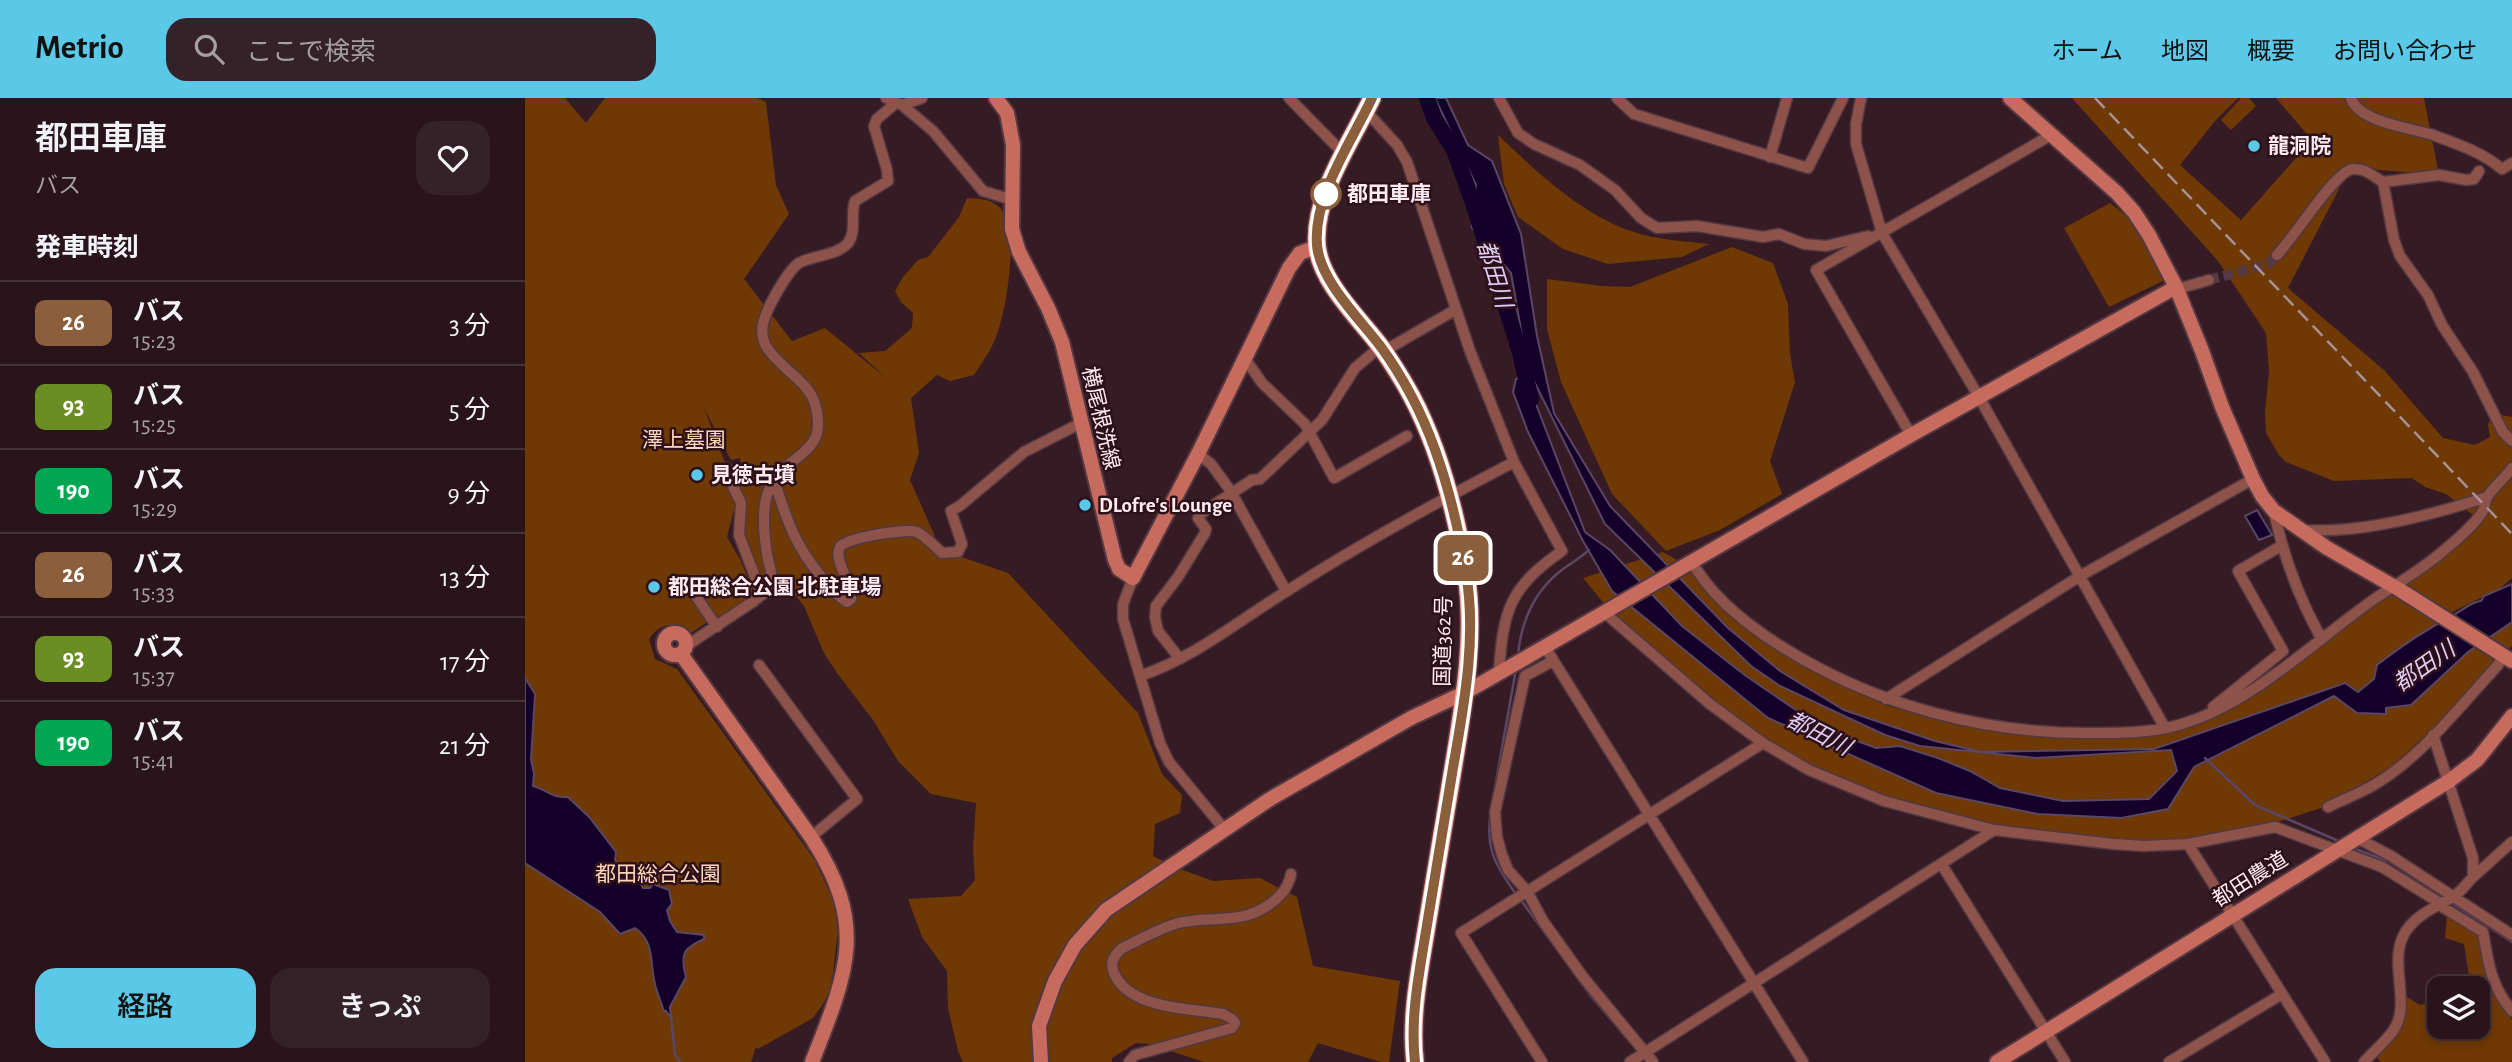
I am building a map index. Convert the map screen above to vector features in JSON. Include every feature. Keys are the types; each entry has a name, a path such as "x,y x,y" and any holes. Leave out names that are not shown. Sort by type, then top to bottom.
{"highway":[{"name":"国道362号","path":"1369,104 1324,198 1318,221 1317,247 1324,269 1339,294 1382,349 1412,398 1435,449 1451,495 1467,576 1470,628 1466,692 1418,981 1412,1038 1415,1062"}],"street":[{"path":"813,1062 842,981 848,936 844,908 835,878 811,837 683,650 770,589 773,582 765,535 767,494 774,480 789,463 814,445 818,436 815,401 808,388 770,354 764,342 763,320 795,266 845,246 852,236 855,201 888,181 874,126 877,119 895,102 922,98"},
{"name":"横尾根洗線","path":"996,98 1007,113 1013,145 1012,229 1062,342 1115,560 1119,569 1132,578"},
{"path":"1289,98 1344,153"},
{"path":"1499,98 1518,133 1534,144 1580,165 1615,190 1641,218 1657,228 1697,226 1763,237 1779,234 1804,244 1826,246 1882,233"},
{"path":"1617,98 1634,114 1808,168 1843,98"},
{"path":"1770,157 1787,98"},
{"path":"1861,98 1856,124 1856,144 1882,233 1979,397 2165,728"},
{"path":"2010,98 2117,193 2149,235 2176,287 2253,479 2274,511 2327,548 2508,658 2498,665 2433,735 2373,785 2328,807"},
{"path":"2351,98 2352,104 2365,114 2402,129 2429,134 2472,150 2489,158 2501,169 2512,163"},
{"path":"895,102 933,131 983,191 1013,200"},
{"path":"1369,104 1407,162 1455,310 1514,462 1562,551 1520,586 1507,611 1501,643 1503,670"},
{"path":"1911,435 1816,270 2053,134"},
{"path":"2277,255 2318,202 2329,192 2340,174 2350,169 2365,170 2383,183 2394,240 2400,256 2428,295 2442,325 2473,372 2503,432 2512,441"},
{"path":"2383,183 2439,175 2474,179 2479,171"},
{"path":"1224,830 1169,762 1160,743 1122,619 1123,604 1132,578 1198,454 1289,268 1300,253 1317,247"},
{"path":"1041,1062 1039,1026 1055,981 1076,946 1106,910 1269,799 1411,718 1466,692 1911,435 2176,287 2209,280"},
{"path":"1179,659 1158,631 1156,606 1178,577 1205,533 1206,529 1198,519 1200,514 1252,480 1260,479 1310,432 1334,404 1355,368 1382,349 1455,310"},
{"path":"1244,357 1262,383 1305,424 1334,478 1406,436"},
{"path":"774,480 799,548 827,584 847,601 851,599 851,592 838,558 842,544 852,539 911,531 921,534 942,553 958,552 962,544 951,511 1024,452 1081,423"},
{"path":"1198,454 1211,464 1230,493 1286,591"},
{"path":"1140,676 1161,669 1210,642 1286,591 1451,495 1514,462"},
{"path":"727,468 725,470 741,503 739,535 762,595"},
{"path":"1692,562 1710,588 1758,630 1831,674 1886,699 1933,714 2025,730 2102,733 2165,728 2199,718 2248,693 2321,638 2396,589 2442,552 2483,510 2487,497 2512,468"},
{"path":"1886,699 2080,576 2253,479"},
{"path":"2301,529 2326,531 2407,519 2449,510 2487,497"},
{"path":"2274,511 2281,546 2321,638"},
{"path":"2199,718 2283,651 2238,571 2281,546"},
{"path":"693,592 717,626"},
{"path":"1607,611 1710,704 1763,743 1809,770 1855,790 1916,811 1994,830 2113,844 2188,844 2275,827 2346,844 2512,935"},
{"path":"1545,647 1803,1062"},
{"path":"1553,661 1525,676 1495,812 1496,837 1508,870 1526,892 1543,921 1639,1056 1653,1062"},
{"path":"758,665 857,799 811,837"},
{"name":"都田農道","path":"1997,1062 2449,781 2477,760 2512,716"},
{"path":"2433,735 2473,858 2473,877"},
{"path":"1542,1062 1461,933 1763,743"},
{"path":"1639,1056 1994,830"},
{"path":"2364,1062 2397,1024 2402,1006 2398,970 2400,943 2405,932 2423,913 2447,899 2512,842"},
{"path":"2188,844 2325,1062"},
{"path":"2346,844 2382,867 2447,899"},
{"path":"1942,865 2064,1062"},
{"path":"1129,1062 1135,1055 1232,1028 1235,1023 1223,1014 1158,1005 1131,995 1115,977 1112,966 1114,956 1121,949 1177,924 1244,918 1280,897 1289,885 1291,874"},
{"path":"2447,899 2444,908 2483,932 2493,983 2512,1011"},
{"path":"2169,1062 2282,994"}],"green space":[{"path":"525,98 565,98 586,123 605,98 757,98 766,102 776,185 789,214 744,279 792,341 825,328 886,378 859,353 885,351 912,328 913,313 901,302 895,291 903,277 918,260 928,257 959,217 967,198 987,200 998,206 1005,217 1009,232 1010,251 1007,293 994,342 974,375 950,381 937,375 911,398 919,453 910,480 941,550 1008,573 1138,713 1162,774 1182,795 1180,813 1155,824 1153,856 1213,881 1260,878 1297,897 1313,966 1400,981 1389,1062 1318,1043 1308,1062 1204,1062 1149,1044 1136,1043 1112,1058 1112,1062 963,1062 948,1008 947,971 922,937 908,899 961,896 975,880 973,849 976,803 931,794 898,761 873,720 824,653 804,606 783,580 761,586 742,536 736,482 743,472 740,458 731,460 704,408 726,465 720,469 736,502 727,537 741,561 753,591 750,597 716,621 713,618 688,635 678,627 668,625 658,629 649,639 655,659 677,669 814,859 836,912 838,930 830,991 813,1018 758,1049 756,1047 751,1062 525,1062"},
{"path":"2072,98 2238,98 2215,121 2180,165 2241,220 2312,140 2276,98 2424,98 2439,175 2379,170 2347,164 2339,189 2288,288 2385,371 2443,438 2475,445 2490,437 2488,424 2496,414 2512,417 2512,578 2499,589 2448,614 2404,587 2450,550 2478,519 2446,494 2425,487 2412,478 2334,481 2286,462 2279,455 2266,433 2269,372 2266,333 2218,261"},
{"path":"2241,98 2249,98 2256,106 2231,130 2221,120"},
{"path":"1498,135 1561,191 1596,215 1652,237 1709,244 1682,257 1608,264 1563,249 1518,217 1504,184"},
{"path":"2110,203 2132,220 2165,280 2109,307 2064,228"},
{"path":"1732,247 1773,263 1788,304 1790,354 1795,382 1770,461 1782,494 1720,530 1666,551 1612,494 1561,382 1547,329 1547,279 1630,287"},
{"path":"1663,552 1686,565 1780,650 1885,705 1960,726 2054,733 2102,733 2189,722 2213,715 2391,593 2494,660 2449,714 2391,767 2321,808 2243,833 2162,842 2099,841 1989,826 1916,806 1833,777 1755,735 1616,618 1583,578"},
{"path":"2512,619 2512,646 2506,651 2487,639"},
{"path":"2447,916 2481,935 2502,1005 2512,1020 2512,1062 2380,1062 2377,1056 2402,1029 2407,997 2420,1005 2427,1003 2427,1039 2490,1039 2490,976 2469,976 2464,944 2445,938"}],"water":[{"path":"1435,98 1446,98 1468,145 1492,161 1521,234 1537,336 1554,413 1610,506 1728,628 1780,671 1844,710 1935,741 1981,752 2154,749 2345,683 2358,692 2374,679 2377,665 2404,645 2481,601 2484,596 2512,584 2512,622 2468,652 2411,705 2386,708 2386,714 2357,713 2334,696 2194,767 2168,809 2121,818 2038,814 1936,793 1768,718 1612,591 1583,541 1528,432 1513,392 1516,379 1526,378 1585,532 1610,550 1682,626 1746,676 1796,710 1841,735 1876,748 1900,746 1970,771 2000,788 2063,801 2149,799 2177,771 2171,750 2036,758 1920,746 1885,735 1780,686 1751,666 1605,524 1528,369 1511,273 1472,228 1476,185"},
{"path":"2257,510 2272,535 2259,540 2245,516"},
{"path":"525,678 535,694 531,760 533,786 553,795 568,797 590,818 616,852 615,860 627,875 643,888 650,888 653,884 669,890 672,904 667,910 677,932 704,935 704,939 691,945 685,953 683,963 686,977 670,1007 671,1018 664,1011 658,994 649,946 641,933 635,928 620,934 600,912 525,863"}],"waterway":[{"name":"都田川","path":"1427,98 1434,118 1454,150 1475,209 1519,349 1531,399"},
{"path":"1518,655 1525,621 1535,600 1549,581 1589,550"},
{"path":"1492,804 1516,669"},
{"path":"2205,758 2255,805 2341,842"},
{"path":"1491,810 1490,845 1497,864 1516,894"},
{"path":"2353,848 2390,862 2445,898"},
{"path":"1520,899 1590,995 1647,1062"},
{"path":"2450,902 2512,942"},
{"path":"671,1015 675,1055 681,1062"}],"tunnel":[{"path":"2209,280 2268,264 2277,255"}],"railway":[{"path":"2095,98 2512,534"}],"bus line":[{"name":"26","path":"1372,98 1324,198 1318,221 1317,247 1324,269 1339,294 1384,351 1412,398 1435,449 1451,495 1467,576 1470,628 1466,692 1418,981 1412,1038 1415,1062"}],"place":[{"name":"龍洞院","path":"2254,146"},
{"name":"都田車庫","path":"1326,194"},
{"name":"見徳古墳","path":"697,475"},
{"name":"DLofre's Lounge","path":"1085,505"},
{"name":"都田総合公園 北駐車場","path":"654,587"}],"park label":[{"name":"澤上墓園","path":"684,440"},
{"name":"都田総合公園","path":"658,874"}]}
